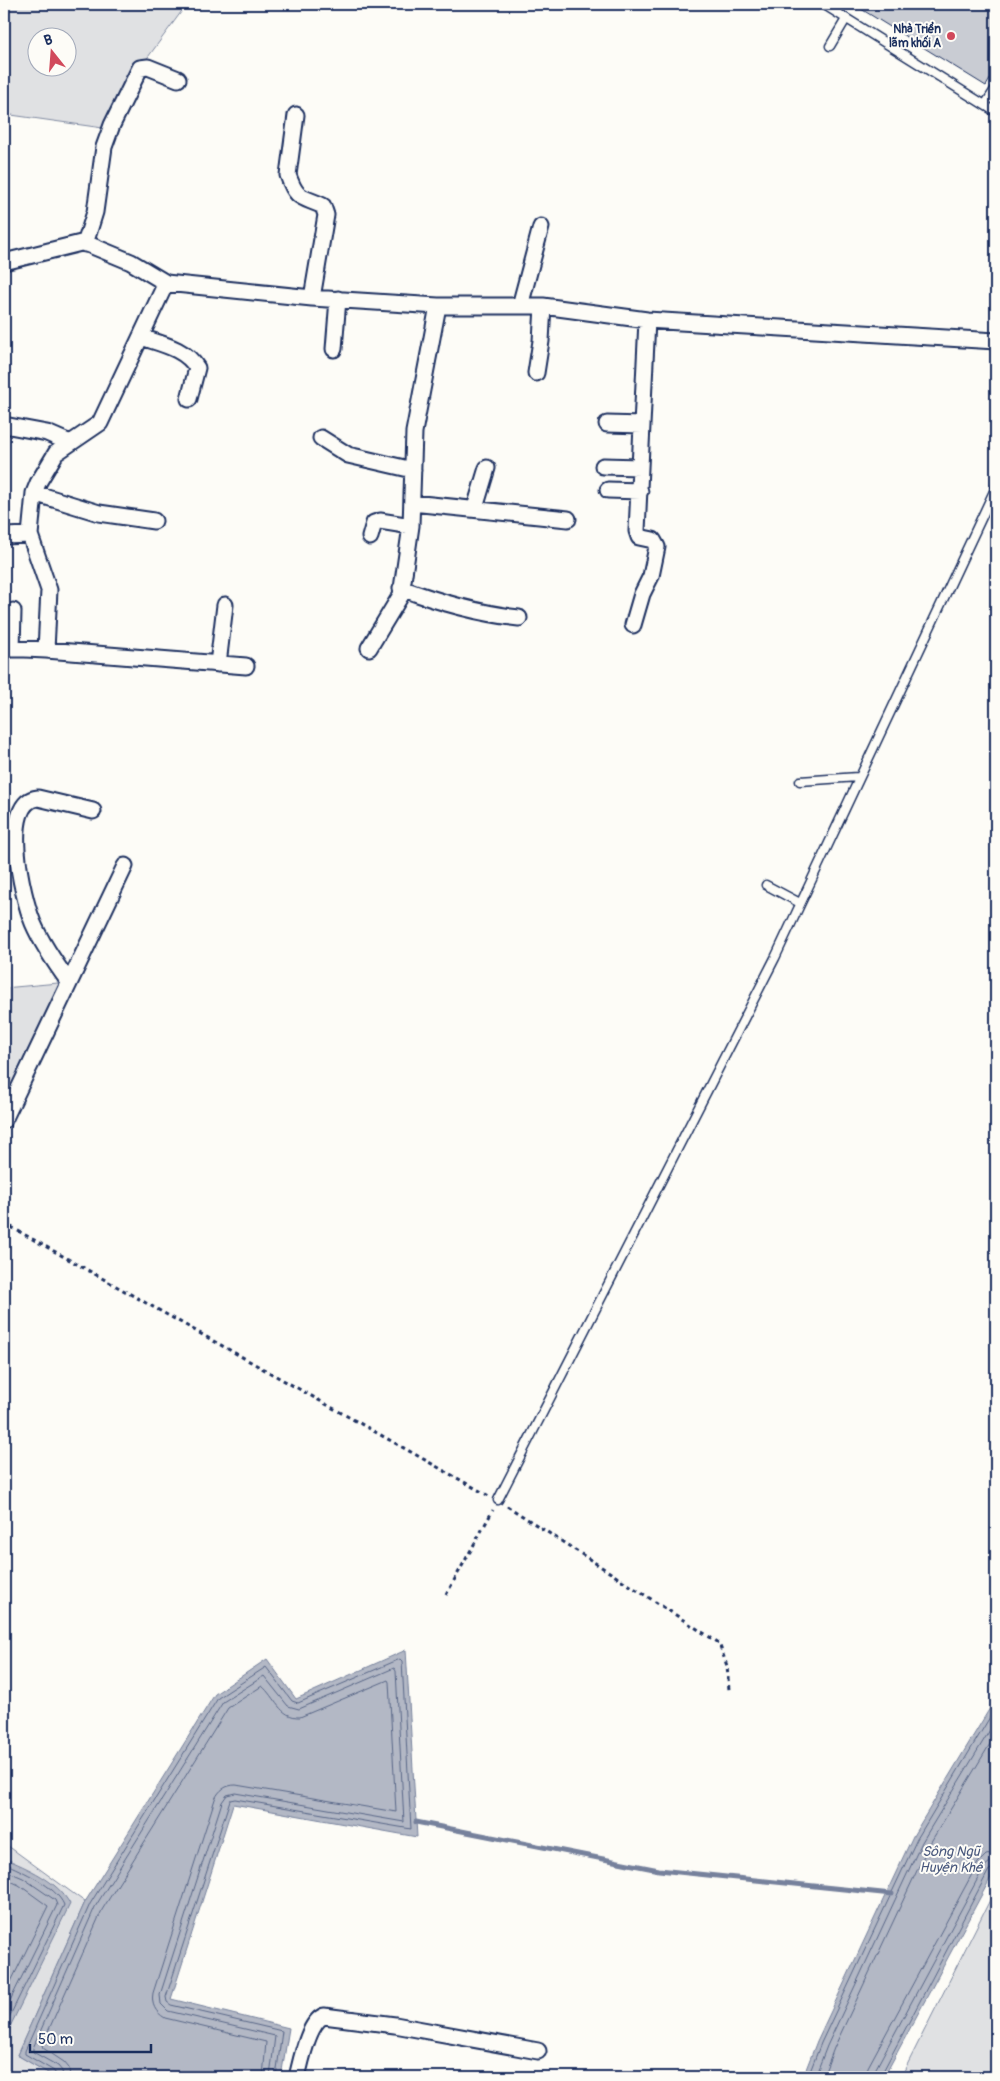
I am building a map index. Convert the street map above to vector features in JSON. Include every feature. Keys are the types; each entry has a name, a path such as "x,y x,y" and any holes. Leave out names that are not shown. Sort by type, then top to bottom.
{"street":[{"path":"85,244 95,212 104,147 132,80 140,68 148,67 178,79"},
{"path":"296,115 288,175 295,192 303,199 324,206 326,215 312,298"},
{"path":"520,306 541,227"},
{"path":"4,267 72,244 85,244 131,262 166,283 312,298 438,306 543,306 647,320 996,341"},
{"path":"46,650 49,590 30,534 34,493 38,482 56,454 100,423 166,283"},
{"path":"334,349 338,299"},
{"path":"369,648 400,595 411,526 414,432 438,306"},
{"path":"536,373 541,341 543,306"},
{"path":"633,625 642,594 651,576 657,547 653,540 639,537 638,535 647,320"},
{"path":"141,337 178,350 191,359 197,368 189,399"},
{"path":"607,424 642,425"},
{"path":"4,425 47,433 70,443"},
{"path":"321,438 348,455 413,470"},
{"path":"603,466 640,467"},
{"path":"475,508 487,468"},
{"path":"608,490 640,491"},
{"path":"34,493 99,513 154,521"},
{"path":"412,503 568,519"},
{"path":"370,537 374,523 380,521 411,526"},
{"path":"4,536 30,534"},
{"path":"401,588 450,606 490,615 519,618"},
{"path":"218,664 224,605"},
{"path":"13,610 8,648 246,666"},
{"path":"68,982 49,954 33,924 21,886 13,847 14,807 30,798 38,798 93,811"},
{"path":"4,1120 68,982 125,866"},
{"path":"297,2077 311,2032 316,2021 324,2016 395,2025 538,2051"}],"lane":[{"path":"823,4 996,112"},
{"path":"830,46 846,19"},
{"path":"985,105 996,88"},
{"path":"498,1500 771,966 996,487"},
{"path":"800,781 858,778"},
{"path":"766,885 800,902"}],"path":[{"path":"4,1223 498,1500 719,1643 727,1666 729,1690"},
{"path":"446,1595 498,1500"}],"shaded area":[{"path":"4,4 187,4 140,68 110,129 4,114"},
{"path":"69,982 4,1120 4,988"},
{"path":"4,1843 85,1902 17,2055 55,2077 4,2077"},
{"path":"996,1888 996,2077 901,2077"}],"water":[{"path":"406,1650 417,1837 233,1804 171,1999 289,2028 281,2077 55,2077 17,2055 85,1902 215,1694 267,1659 296,1699"},
{"name":"Sông Ngũ Huyện Khê","path":"996,1698 996,1868 884,2077 803,2077 817,2041 913,1836"},
{"path":"4,1858 50,1882 65,1896 70,1904 4,2039"}],"building":[{"name":"Nhà Triển lãm khối A","path":"853,4 996,4 996,69 986,86"}],"waterway":[{"path":"416,1822 659,1870 892,1894"}],"place":[{"name":"Nhà Triển lãm khối A","path":"951,36"}]}
